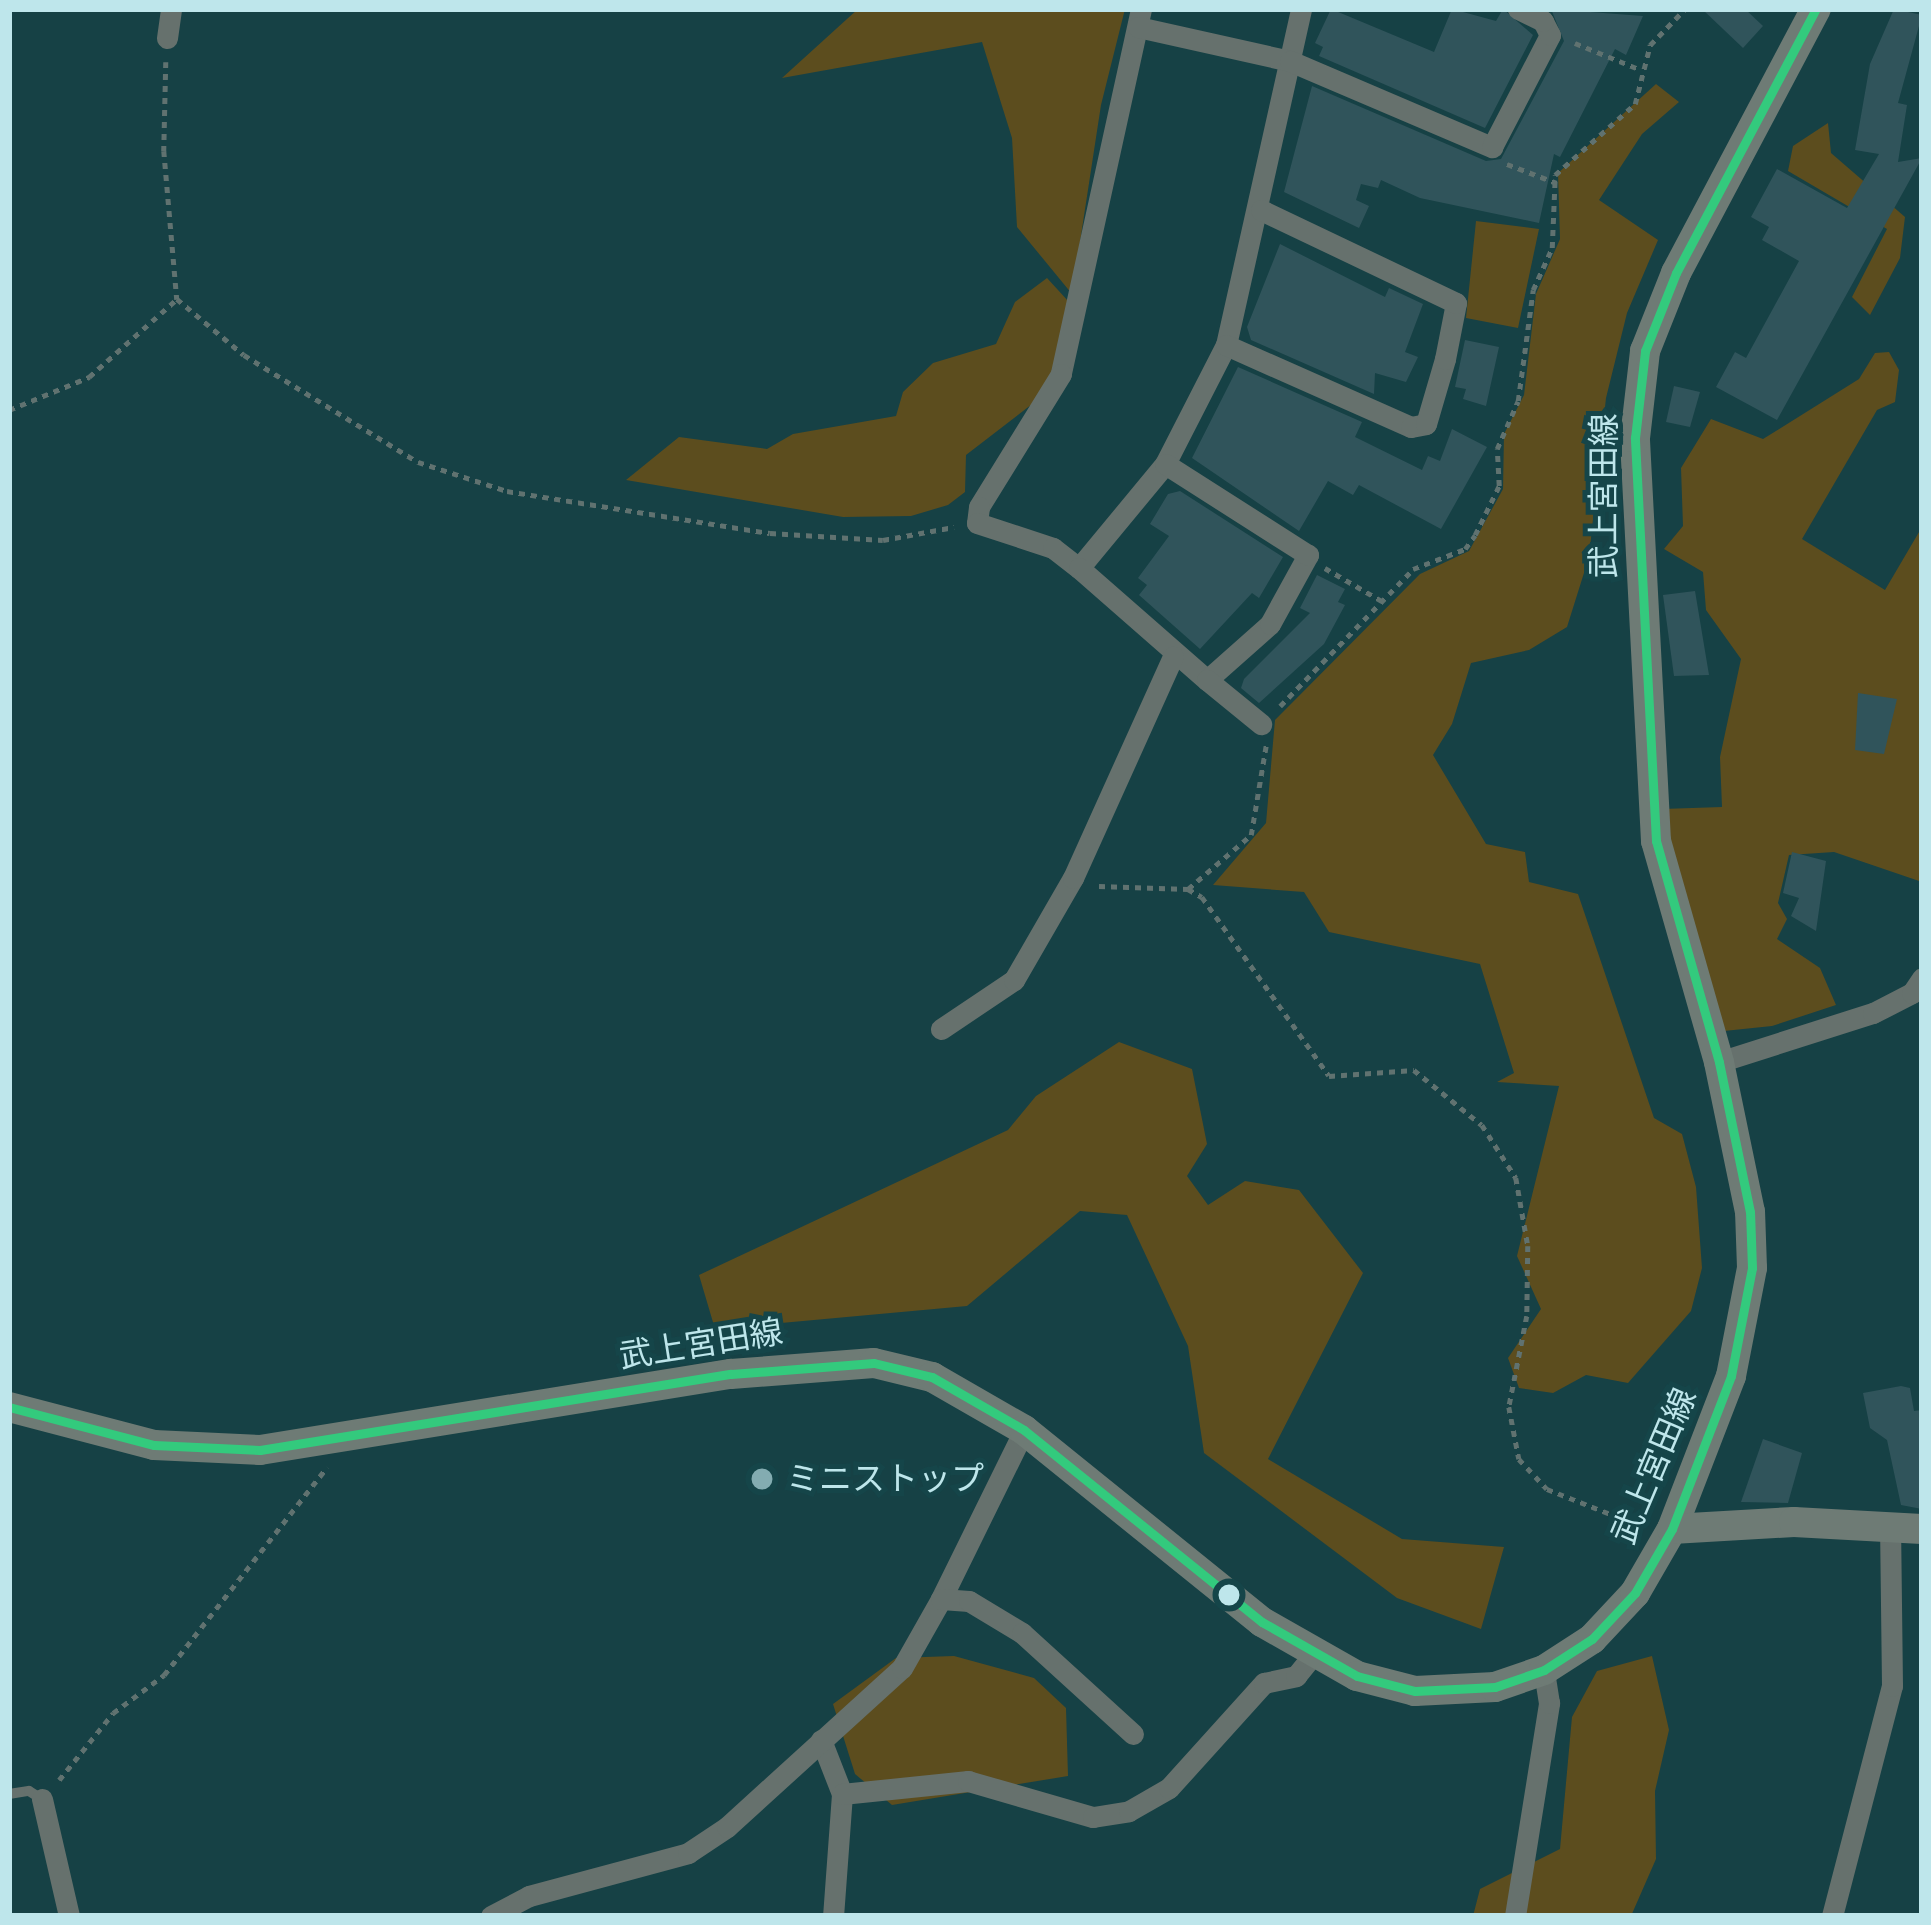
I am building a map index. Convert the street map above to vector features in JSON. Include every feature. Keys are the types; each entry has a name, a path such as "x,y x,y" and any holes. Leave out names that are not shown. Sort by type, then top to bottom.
{"main road":[{"name":"武上宮田線","path":"9,1407 203,1451 344,1442 847,1361 932,1377 1024,1430 1223,1593 1313,1655 1393,1687 1438,1693 1544,1670 1613,1618 1672,1529 1731,1376 1751,1282 1750,1212 1719,1061 1656,841 1645,732 1635,438 1645,351 1676,273 1816,9"},
{"path":"1672,1529 1922,1529"}],"street":[{"path":"166,38 171,9"},
{"path":"1079,568 1165,464 1226,345 1261,210 1301,9"},
{"path":"1261,724 1173,657 1053,548 977,523 979,507 1061,374 1140,18 1290,61 1492,148 1550,32 1518,9"},
{"path":"1226,345 1411,427 1426,424 1445,359 1456,303 1261,210"},
{"path":"1165,464 1307,558 1270,624 1207,680"},
{"path":"941,1029 1014,980 1069,884 1173,657"},
{"path":"1719,1061 1873,1013 1922,978"},
{"path":"491,1916 529,1897 688,1853 902,1668 1024,1430"},
{"path":"1832,1916 1892,1686 1890,1526"},
{"path":"940,1599 969,1600 1022,1633 1133,1734"},
{"path":"842,1794 968,1781 1093,1817 1129,1811 1169,1788 1264,1683 1295,1676 1313,1655"},
{"path":"1515,1916 1549,1703 1544,1670"},
{"path":"821,1740 842,1794 833,1916"},
{"path":"42,1799 69,1916"}],"lane":[{"path":"9,1794 29,1791 42,1799"}],"path":[{"path":"1188,889 1251,835 1266,756 1261,724 1413,569 1465,548 1499,487 1497,449 1518,401 1530,290 1552,248 1559,167 1635,104 1650,45 1684,9"},
{"path":"1550,32 1641,70"},
{"path":"166,38 164,151 177,299 244,355 418,462 507,491 770,533 883,540 977,523"},
{"path":"1492,148 1517,170 1557,183"},
{"path":"9,410 89,377 177,299"},
{"path":"1307,558 1382,601"},
{"path":"1069,884 1188,889 1202,897 1329,1076 1414,1070 1502,1150 1516,1178 1528,1246 1527,1316 1509,1407 1519,1459 1530,1477 1573,1502 1672,1529"},
{"path":"42,1799 113,1713 140,1696 311,1492 344,1442"}],"shaded area":[{"path":"858,9 1125,9 1101,105 1072,294 1017,227 1012,138 982,42 782,78"},
{"path":"1656,84 1679,102 1642,134 1599,200 1658,240 1627,313 1606,398 1589,557 1567,627 1529,650 1471,663 1452,724 1433,755 1486,844 1525,852 1529,882 1578,894 1654,1118 1682,1134 1696,1187 1702,1268 1691,1311 1628,1383 1586,1375 1553,1393 1519,1388 1508,1358 1541,1309 1517,1256 1559,1086 1497,1082 1514,1073 1480,964 1329,932 1304,892 1213,885 1266,823 1275,720 1420,574 1469,551 1503,489 1504,434 1524,395 1536,294 1560,239 1558,173"},
{"path":"1828,123 1831,153 1905,217 1900,258 1870,315 1852,297 1887,229 1788,171 1793,146"},
{"path":"1476,221 1539,229 1518,328 1466,318"},
{"path":"1047,278 1069,302 1059,358 1036,401 966,455 965,492 948,505 911,516 843,517 626,480 679,437 767,449 793,434 896,416 903,392 933,363 996,344 1015,302"},
{"path":"1889,352 1899,370 1895,402 1877,410 1802,539 1885,590 1922,527 1922,882 1834,852 1789,855 1778,903 1787,919 1777,939 1820,968 1836,1005 1772,1026 1724,1031 1662,809 1722,807 1720,757 1741,659 1706,610 1703,572 1664,549 1683,526 1681,468 1711,419 1763,439 1859,379 1875,353"},
{"path":"1119,1042 1192,1069 1207,1144 1187,1176 1208,1205 1245,1181 1299,1190 1363,1273 1268,1459 1402,1539 1504,1547 1481,1629 1397,1598 1204,1453 1188,1346 1127,1215 1080,1211 967,1306 715,1329 699,1275 1008,1130 1036,1096"},
{"path":"954,1656 1034,1678 1066,1708 1068,1776 892,1805 855,1774 833,1704 896,1658"},
{"path":"1652,1656 1669,1730 1655,1791 1656,1859 1631,1916 1473,1916 1480,1889 1560,1849 1572,1717 1597,1671"}],"building":[{"path":"1331,9 1434,52 1452,9 1496,21 1503,9 1533,35 1485,128 1319,56 1323,47 1315,43"},
{"path":"1551,9 1643,16 1626,55 1615,49 1560,157 1554,154 1539,223 1420,198 1381,180 1378,188 1361,184 1356,200 1369,206 1359,228 1284,192 1312,86 1486,161 1501,159 1564,41"},
{"path":"1702,9 1745,9 1763,26 1743,48"},
{"path":"1894,9 1922,15 1898,103 1907,105 1898,162 1922,158 1777,420 1716,387 1735,352 1746,358 1799,261 1762,240 1769,227 1751,217 1777,169 1847,208 1879,154 1855,150 1870,64"},
{"path":"1280,244 1385,297 1389,288 1423,304 1405,352 1418,357 1406,382 1375,373 1374,394 1251,340 1247,327"},
{"path":"1465,340 1499,347 1486,406 1463,399 1466,389 1455,387"},
{"path":"1238,367 1362,422 1355,437 1422,470 1428,456 1440,461 1452,429 1487,447 1441,529 1359,485 1353,495 1328,481 1299,531 1192,458"},
{"path":"1674,386 1700,392 1690,427 1666,422"},
{"path":"1180,491 1283,557 1259,598 1252,593 1200,649 1139,595 1147,585 1138,578 1169,536 1150,524 1168,494"},
{"path":"1317,575 1345,589 1338,602 1345,605 1324,644 1259,703 1241,688 1244,679 1310,613 1300,608"},
{"path":"1695,591 1709,675 1674,676 1663,595"},
{"path":"1858,693 1897,699 1884,754 1855,750"},
{"path":"1792,852 1826,861 1816,931 1791,916 1799,898 1783,893"},
{"path":"1910,1388 1914,1411 1922,1410 1922,1509 1901,1505 1887,1440 1870,1428 1863,1393"},
{"path":"1763,1439 1802,1453 1788,1503 1741,1502"}],"transit line":[{"path":"9,1407 154,1445 260,1450 731,1374 874,1363 932,1377 1024,1430 1262,1622 1357,1676 1415,1691 1495,1687 1544,1670 1592,1639 1635,1593 1672,1529 1731,1376 1752,1268 1750,1212 1719,1062 1656,841 1635,438 1645,351 1676,273 1816,9"}],"place":[{"name":"ミニストップ","path":"762,1479"}]}
